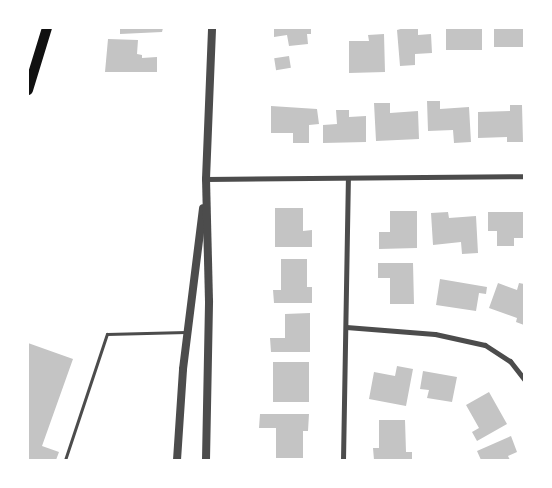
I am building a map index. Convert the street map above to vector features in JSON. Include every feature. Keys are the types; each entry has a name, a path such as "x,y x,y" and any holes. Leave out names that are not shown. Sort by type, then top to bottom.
{"highway":[{"path":"28,90 48,28"}],"street":[{"path":"206,460 209,301 206,179 212,28"},
{"path":"206,179 524,176"},
{"path":"343,460 348,178"},
{"path":"177,460 188,332 206,179"},
{"path":"346,327 435,334 485,345 510,361 524,379"}],"lane":[{"path":"65,460 107,334 188,332"}],"building":[{"path":"120,28 163,28 162,32 120,34"},
{"path":"274,28 311,28 311,34 307,34 308,44 289,46 287,35 274,37"},
{"path":"418,28 418,35 431,34 432,53 415,54 415,65 400,66 397,30"},
{"path":"446,28 482,28 482,50 446,50"},
{"path":"494,28 524,28 524,47 494,47"},
{"path":"384,34 385,72 349,73 349,41 369,41 368,35"},
{"path":"108,39 138,40 137,54 142,55 142,58 157,57 157,72 105,72"},
{"path":"289,56 291,68 276,70 274,58"},
{"path":"427,101 440,101 440,109 469,107 471,142 454,143 453,130 428,131"},
{"path":"374,103 390,103 390,113 418,111 419,139 376,141"},
{"path":"510,105 522,105 523,142 507,142 507,137 478,138 478,112 510,111"},
{"path":"271,106 317,109 319,124 309,125 309,143 293,143 293,133 271,133"},
{"path":"336,110 349,110 349,117 366,116 366,142 323,143 323,125 337,124"},
{"path":"275,208 303,208 303,231 312,230 312,247 275,247"},
{"path":"390,211 417,211 417,248 379,249 379,232 390,232"},
{"path":"448,212 449,218 476,216 478,253 462,254 461,242 433,245 431,213"},
{"path":"488,212 524,212 524,238 514,238 514,246 497,246 497,231 488,231"},
{"path":"281,259 307,259 307,287 312,287 312,303 274,303 273,290 281,290"},
{"path":"378,263 413,263 414,304 390,304 390,278 378,278"},
{"path":"440,279 487,287 486,294 479,293 476,311 436,305"},
{"path":"498,283 517,290 519,283 524,284 524,325 516,322 517,318 489,308"},
{"path":"310,313 310,352 271,352 270,338 285,338 285,314"},
{"path":"28,343 73,359 42,446 59,452 56,460 28,460"},
{"path":"273,362 309,362 309,402 273,402"},
{"path":"397,366 413,369 406,406 369,399 374,372 395,376"},
{"path":"423,371 457,377 452,402 427,398 429,390 420,389"},
{"path":"489,392 507,424 477,441 472,432 479,428 466,405"},
{"path":"260,414 309,414 308,431 303,431 303,458 276,458 276,428 259,428"},
{"path":"379,420 405,420 406,452 412,452 412,460 374,460 373,448 379,448"},
{"path":"511,436 517,452 508,456 510,460 481,460 477,451"}]}
